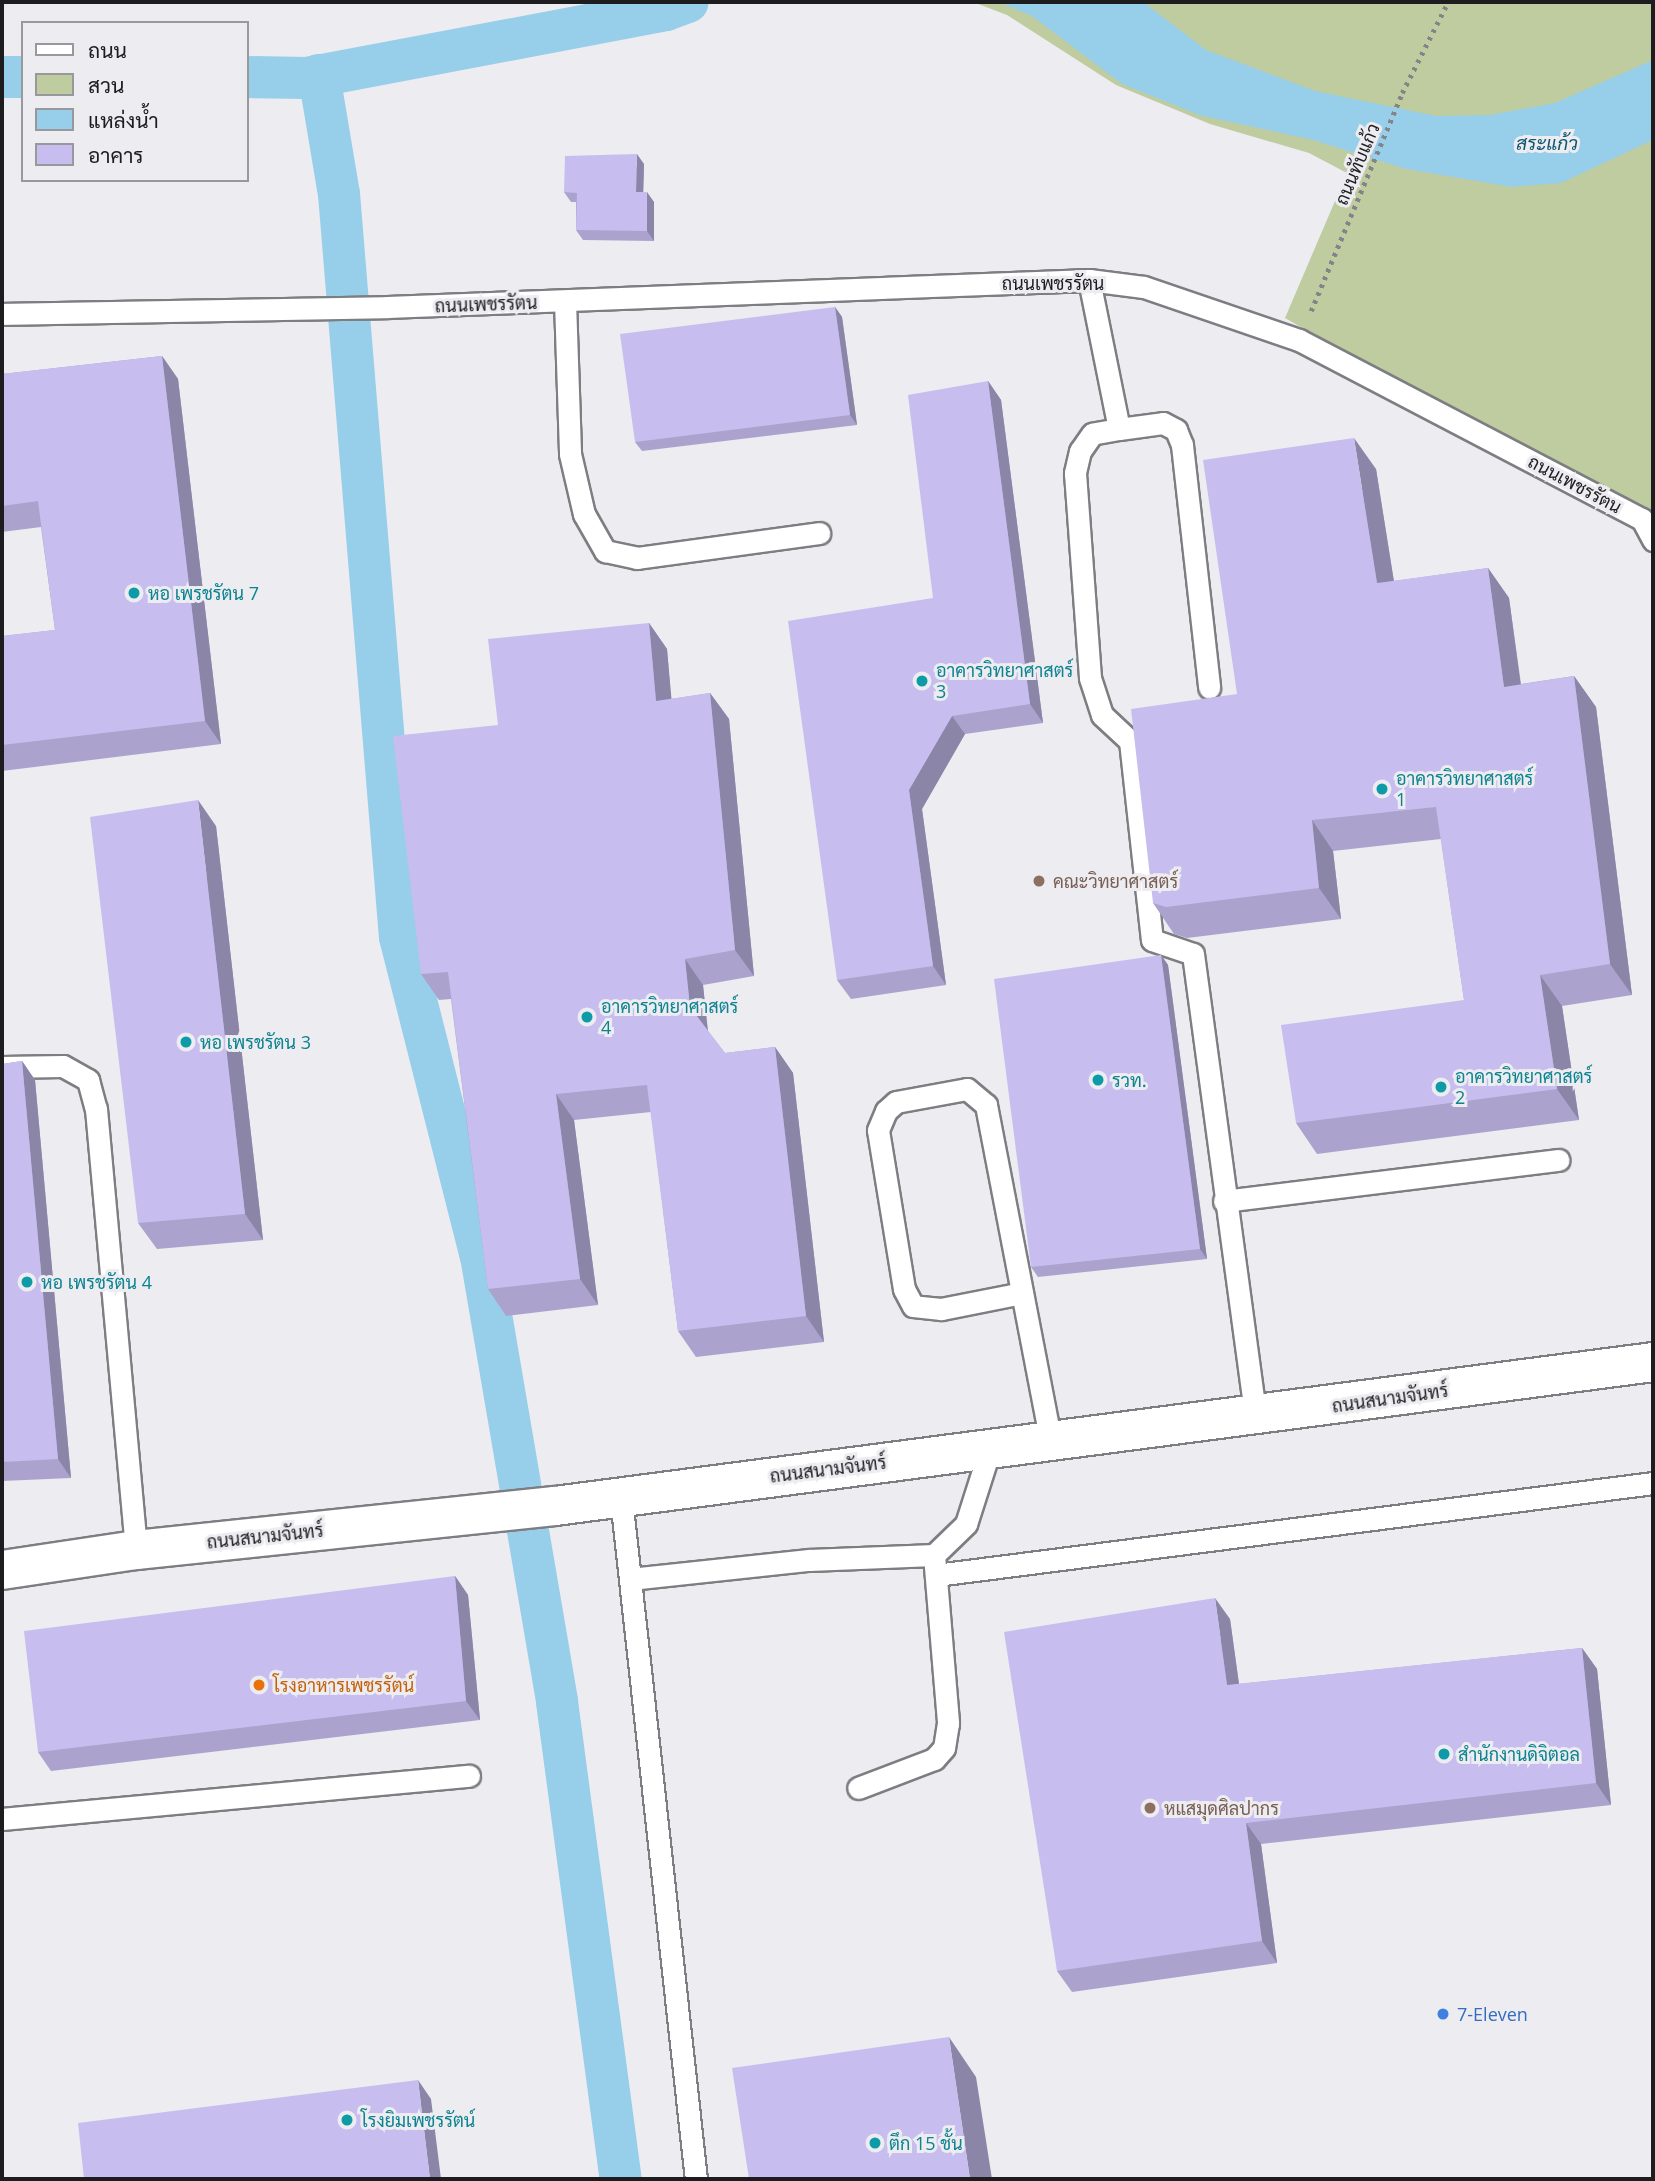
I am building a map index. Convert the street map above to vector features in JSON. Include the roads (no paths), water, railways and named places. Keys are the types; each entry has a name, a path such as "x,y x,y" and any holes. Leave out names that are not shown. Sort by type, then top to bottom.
{"street":[{"name":"ถนนสนามจันทร์","path":"2,1570 136,1550 621,1498 1051,1441 1256,1417 1653,1362"}],"lane":[{"name":"ถนนเพชรรัตน","path":"2,314 387,307 1089,280 1143,287 1300,340 1642,519 1653,542"},
{"path":"1089,280 1119,429"},
{"path":"565,301 570,454 584,514 606,551 637,558 819,533"},
{"path":"1209,687 1182,445 1176,430 1163,423 1092,434 1080,451 1075,473 1090,678 1102,715 1130,740 1152,940 1193,954 1224,1202 1256,1417"},
{"path":"2,1067 63,1066 88,1080 96,1109 136,1550"},
{"path":"1022,1293 941,1309 913,1306 904,1289 878,1130 886,1111 896,1102 957,1090 981,1097 1022,1293 1051,1441"},
{"path":"1224,1202 1559,1160"},
{"path":"858,1787 933,1759 944,1748 948,1723 935,1565 966,1524 990,1449"},
{"path":"629,1579 810,1560 935,1565 1653,1483"},
{"path":"621,1498 696,2179"},
{"path":"2,1819 469,1776"}],"water":[{"name":"สระแก้ว","path":"999,2 1143,2 1206,50 1315,91 1436,116 1490,115 1555,103 1653,60 1653,140 1561,183 1512,187 1406,169 1313,140 1199,115 1122,84 1032,16"}],"waterway":[{"path":"248,77 307,78 666,10 688,2"},
{"path":"319,75 339,194 400,937 481,1256 557,1702 621,2179"},
{"path":"2,77 21,77"}],"place":[{"name":"หอ เพรชรัตน 7","path":"134,593"},
{"name":"อาคารวิทยาศาสตร์ 3","path":"922,681"},
{"name":"อาคารวิทยาศาสตร์ 1","path":"1382,789"},
{"name":"คณะวิทยาศาสตร์","path":"1039,881"},
{"name":"อาคารวิทยาศาสตร์ 4","path":"587,1017"},
{"name":"หอ เพรชรัตน 3","path":"186,1042"},
{"name":"รวท.","path":"1098,1080"},
{"name":"อาคารวิทยาศาสตร์ 2","path":"1441,1087"},
{"name":"หอ เพรชรัตน 4","path":"27,1282"},
{"name":"โรงอาหารเพชรรัตน์","path":"259,1685"},
{"name":"สำนักงานดิจิตอล","path":"1444,1754"},
{"name":"หแสมุดศิลปากร","path":"1150,1808"},
{"name":"7-Eleven","path":"1443,2014"},
{"name":"โรงยิมเพชรรัตน์","path":"347,2120"},
{"name":"ตึก 15 ชั้น","path":"875,2143"}]}
